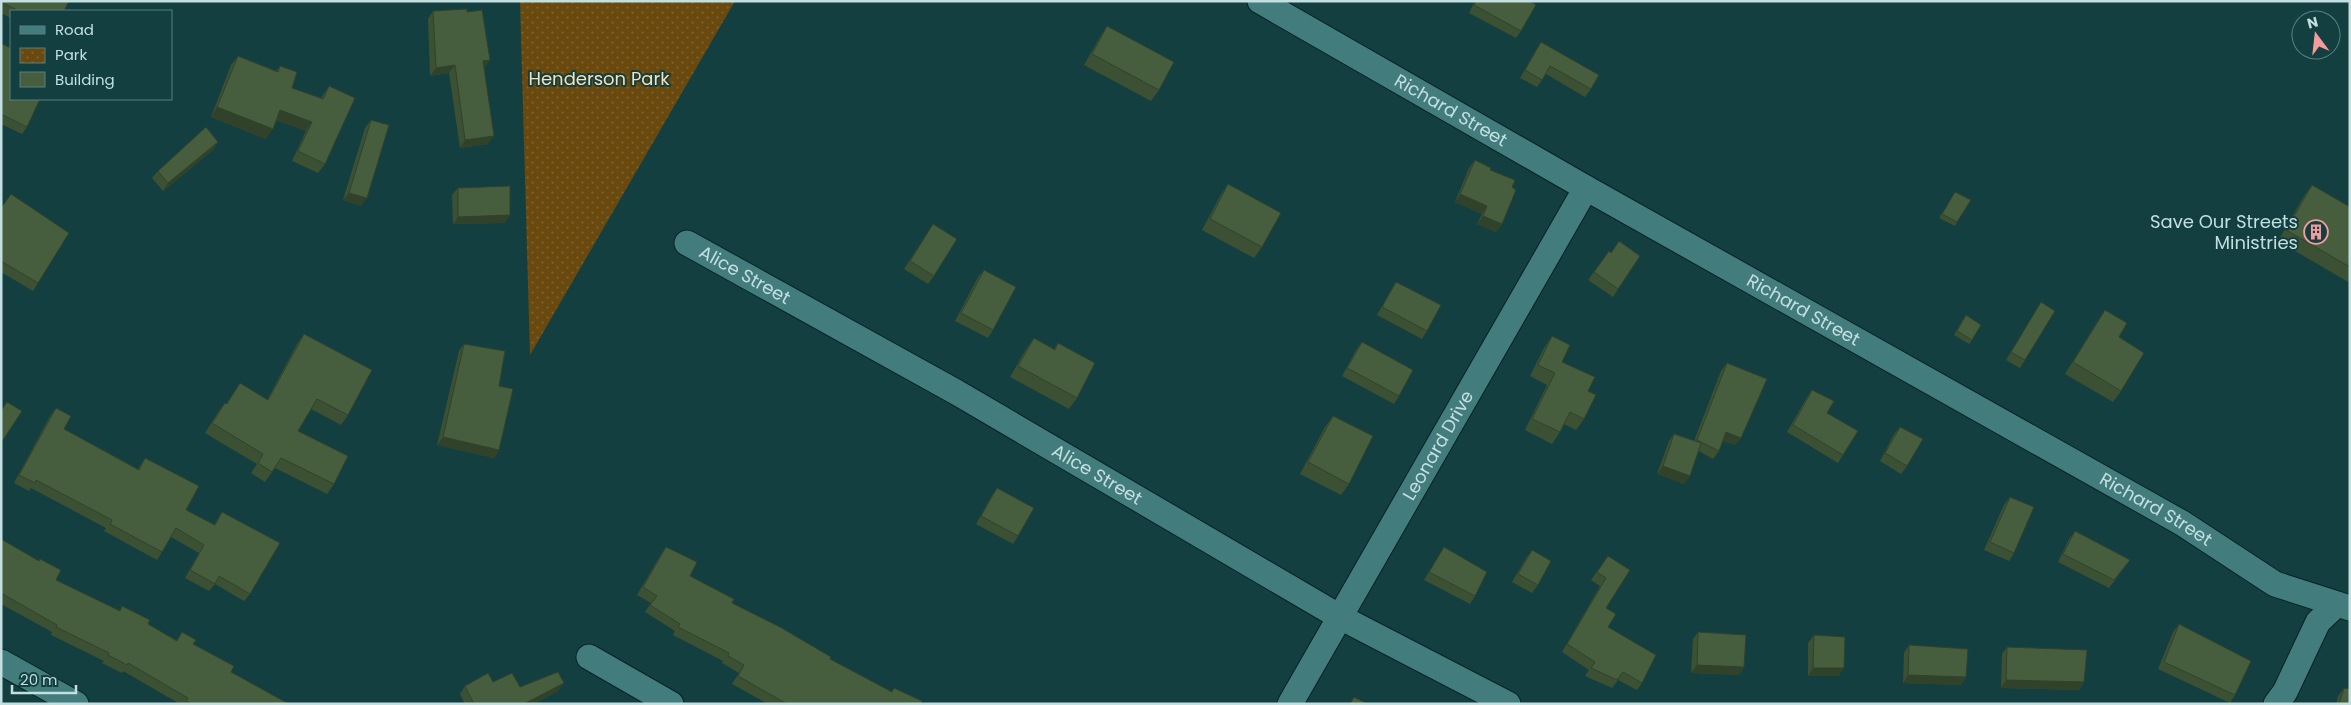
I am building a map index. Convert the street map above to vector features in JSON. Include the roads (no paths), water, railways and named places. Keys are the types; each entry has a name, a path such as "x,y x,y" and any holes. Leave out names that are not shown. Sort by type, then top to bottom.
{"street":[{"name":"Richard Street","path":"1260,1 1586,188 2182,523 2275,584 2343,606"},
{"name":"Leonard Drive","path":"1290,704 1586,188"},
{"name":"Alice Street","path":"687,243 956,392 1340,617 1508,704"},
{"path":"2276,704 2285,692 2318,622 2343,606"},
{"path":"589,657 671,704"},
{"path":"1,662 76,704"}],"place":[{"name":"Save Our Streets Ministries","path":"2316,232"}],"park label":[{"name":"Henderson Park","path":"599,79"}]}
